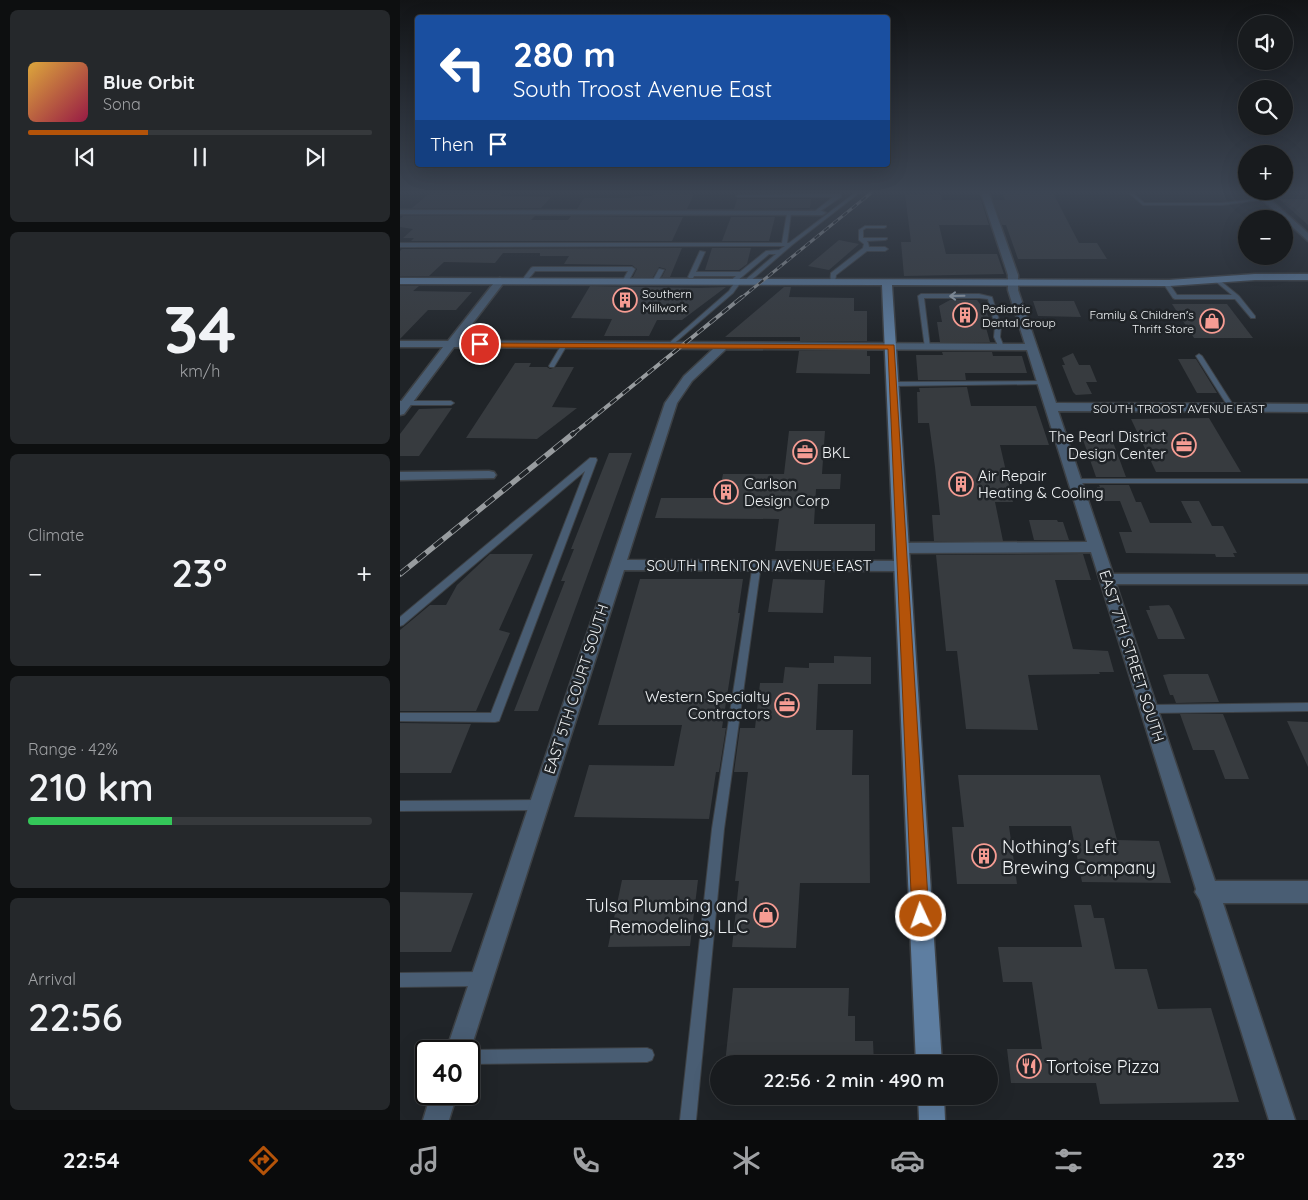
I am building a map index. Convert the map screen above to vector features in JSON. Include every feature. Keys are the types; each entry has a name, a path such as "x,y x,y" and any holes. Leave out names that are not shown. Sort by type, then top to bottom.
{"main road":[{"path":"400,281 655,282 691,278 832,283 1166,283 1254,277 1308,276"},
{"path":"887,283 892,346 929,1055"},
{"path":"931,1105 932,1120"}],"street":[{"name":"EAST 7TH STREET SOUTH","path":"1003,245 1013,274 1013,290 1050,407 1149,709 1206,892 1282,1120"},
{"path":"402,406 453,344 500,281"},
{"path":"400,344 1032,346"},
{"name":"EAST 5TH COURT SOUTH","path":"462,1040 671,403 678,388 688,376 724,346"},
{"name":"SOUTH TROOST AVENUE EAST","path":"1050,407 1308,408"},
{"path":"400,476 489,475"},
{"name":"SOUTH TRENTON AVENUE EAST","path":"617,565 757,564 1096,546"},
{"path":"1107,579 1308,579"},
{"path":"1206,892 1308,892"},
{"path":"436,1120 441,1105"}],"lane":[{"path":"740,280 780,252 786,245"},
{"path":"832,283 833,274 866,249 885,249"},
{"path":"691,278 702,252"},
{"path":"670,345 731,292 740,280 768,252 780,252"},
{"path":"524,281 533,269 632,269 625,282"},
{"path":"556,281 565,269"},
{"path":"587,282 594,269"},
{"path":"655,282 661,270"},
{"path":"1217,280 1237,297 1253,317"},
{"path":"1166,283 1175,297 1237,297"},
{"path":"927,347 920,296 979,296 990,298 998,326 997,336 1001,346"},
{"path":"552,366 564,345"},
{"path":"1199,356 1232,408"},
{"path":"893,384 1043,383"},
{"path":"402,406 451,403"},
{"path":"400,622 593,460 494,718 400,717"},
{"path":"1074,481 1308,481"},
{"path":"688,1120 718,829 757,564"},
{"path":"1149,709 1308,707"},
{"path":"400,806 539,805"},
{"path":"401,982 482,979"},
{"path":"480,1057 647,1055"}],"building":[{"path":"833,245 858,245 829,270 808,266"},
{"path":"901,245 944,245 946,254 997,254 1004,274 904,276"},
{"path":"1013,245 1098,245 1107,259 1018,259"},
{"path":"682,248 670,277 662,277 666,269 659,267 653,277 633,277 637,269 632,265 564,264 569,256 540,256 540,253 503,253 495,263 444,262 429,276 400,276 400,251 402,249"},
{"path":"712,248 751,248 747,264 739,270 705,270"},
{"path":"400,286 419,286 413,291 472,292 456,310 428,310 400,339"},
{"name":"Southern Millwork","path":"590,286 726,287 682,320 657,320 649,336 604,336 612,319 571,318"},
{"path":"784,287 791,287 789,297 854,298 854,311 867,311 867,341 800,341 800,337 725,337"},
{"name":"Pediatric Dental Group","path":"950,300 977,300 992,323 985,324 990,342 940,342 937,322 942,322 939,306"},
{"path":"1033,301 1074,301 1081,317 1038,316"},
{"name":"Family & Children's Thrift Store","path":"1172,304 1227,304 1253,338 1194,338"},
{"path":"799,351 867,351 867,356 870,356 870,374 796,373"},
{"path":"942,352 992,352 993,356 1022,356 1027,373 965,373 966,380 918,380 916,355 943,355"},
{"path":"1073,353 1079,365 1090,365 1097,382 1086,382 1092,394 1076,395 1073,392 1062,365 1065,365 1062,358"},
{"path":"1178,359 1196,359 1217,393 1197,393"},
{"path":"515,363 531,363 529,367 547,367 550,369 574,367 552,407 577,408 537,439 466,438"},
{"path":"967,387 971,406 1036,406 1049,445 1000,445 1013,502 995,502 1003,541 934,541 932,515 940,515 935,467 929,423 918,423 917,392 920,392 919,388"},
{"path":"452,408 419,456 400,456 400,434 419,409"},
{"name":"The Pearl District Design Center","path":"1209,418 1241,472 1156,472 1131,419"},
{"path":"789,431 825,431 822,474 841,474 840,489 816,489 814,524 875,524 875,551 775,551 779,519 655,518 661,498 718,498 723,474 784,474"},
{"path":"1081,434 1110,434 1126,477 1096,477"},
{"path":"609,453 632,453 538,711 514,711 565,581 561,581 574,549 571,549"},
{"path":"1099,485 1129,485 1136,502 1141,502 1150,523 1192,523 1181,501 1199,501 1212,526 1223,526 1237,553 1233,553 1235,557 1216,557 1215,554 1126,553 1119,532 1132,532 1120,501 1101,501 1097,487 1100,487"},
{"path":"1029,520 1057,520 1058,522 1063,522 1069,540 1034,540"},
{"path":"490,554 533,554 499,630 510,633 476,711 400,711 400,630 430,605 446,605 457,585"},
{"path":"1083,554 1091,580 1055,580 1073,649 1108,651 1114,672 1099,672 1100,674 1028,675 1038,730 966,729 957,651 946,651 936,555"},
{"path":"640,579 743,579 738,613 740,613 722,728 726,728 719,772 716,772 709,819 574,817 589,765 674,766 682,725 598,725"},
{"path":"773,579 825,580 823,613 768,612"},
{"path":"1169,605 1185,639 1158,639 1146,610 1150,610 1149,606"},
{"path":"834,656 871,657 871,684 818,684 816,730 853,730 852,775 869,775 870,883 800,883 796,948 732,947 739,881 735,881 748,772 734,772 740,728 755,728 760,683 783,683 785,667 809,668 809,663 834,663"},
{"path":"1208,674 1219,702 1176,703 1173,695 1170,695 1163,675"},
{"path":"1180,714 1223,714 1249,779 1225,779 1214,750 1193,750"},
{"path":"1287,721 1308,722 1308,767"},
{"path":"400,723 471,724 451,773 400,773"},
{"path":"958,775 1100,775 1117,840 1159,841 1171,883 1082,882 1071,826 1009,826 1017,884 957,884 952,827 964,827"},
{"path":"622,880 698,880 690,946 608,947"},
{"path":"400,892 473,893 451,952 400,952"},
{"path":"1074,905 1091,905 1094,918 1104,918 1115,969 1147,969 1158,1009 1211,1008 1239,1102 1100,1104 1096,1083 1011,1083 1007,1049 1042,1049 1032,982 1003,982 998,947 1082,947"},
{"path":"733,988 849,988 848,1016 855,1016 855,1041 873,1041 874,1055 726,1055"}],"railway":[{"path":"740,299 806,245"},
{"path":"573,434 742,297"},
{"path":"400,574 574,433"}],"place":[{"name":"Southern Millwork","path":"625,300"},
{"name":"Pediatric Dental Group","path":"965,315"},
{"name":"Family & Children's Thrift Store","path":"1212,321"},
{"name":"The Pearl District Design Center","path":"1184,445"},
{"name":"BKL","path":"805,452"},
{"name":"Air Repair Heating & Cooling","path":"961,484"},
{"name":"Carlson Design Corp","path":"726,492"},
{"name":"Western Specialty Contractors","path":"787,705"},
{"name":"Nothing's Left Brewing Company","path":"984,856"},
{"name":"Tulsa Plumbing and Remodeling, LLC","path":"766,915"},
{"name":"Tortoise Pizza","path":"1029,1066"}],"route":[{"path":"480,344 892,346 921,916"}]}
